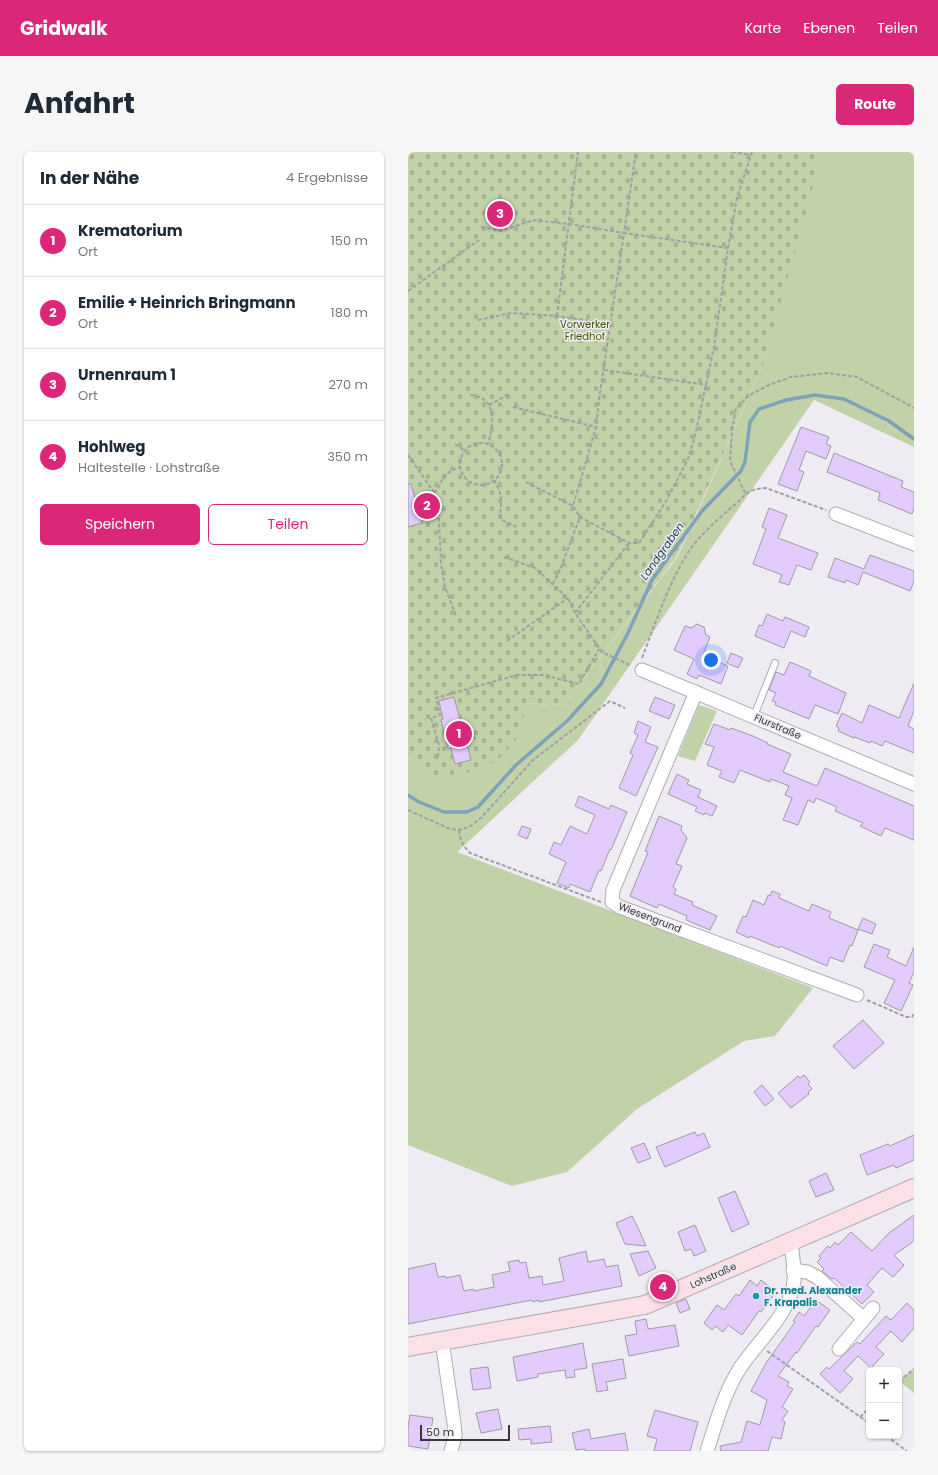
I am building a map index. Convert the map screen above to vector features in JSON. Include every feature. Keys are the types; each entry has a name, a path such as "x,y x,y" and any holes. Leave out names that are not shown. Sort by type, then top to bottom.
{"main road":[{"name":"Lohstraße","path":"408,1347 645,1305 914,1188"}],"street":[{"path":"836,514 914,544"},
{"name":"Flurstraße","path":"641,666 696,692 914,784"},
{"name":"Wiesengrund","path":"696,692 612,890 612,902 620,907 856,996"},
{"path":"707,1451 716,1423 739,1369 788,1303 794,1281 791,1241"},
{"path":"793,1270 807,1272 817,1277 864,1319"},
{"path":"839,1349 873,1308"},
{"path":"442,1341 454,1423 455,1436 452,1451"}],"lane":[{"path":"754,716 774,664"}],"path":[{"path":"557,316 578,152"},
{"path":"573,506 596,427 636,152"},
{"path":"526,482 573,506 580,517 629,544 638,543 665,503 688,460 695,436 714,347 728,248 737,198 752,153 732,152"},
{"path":"481,227 501,231 534,220 728,248"},
{"path":"408,291 479,240"},
{"path":"478,320 511,313 557,316 611,324"},
{"path":"604,370 706,385"},
{"path":"745,493 730,461 732,430 736,409 748,396 769,385 791,377 827,373 857,377 914,408"},
{"path":"489,405 509,394"},
{"path":"470,395 483,399 489,405 492,414 492,428 488,445"},
{"path":"513,407 596,427"},
{"path":"480,443 488,445 498,452 502,465 500,472 494,480 485,485 479,485 466,479 462,474 460,467 460,460 465,451 473,445 480,443"},
{"path":"455,444 465,451"},
{"path":"408,455 438,498 442,572 445,587 456,616"},
{"path":"434,493 439,488 442,479 448,472 460,467"},
{"path":"494,480 499,490 502,502 499,513 502,520 517,527"},
{"path":"641,666 660,611 683,561 703,534 740,501 745,493 758,488 766,488 836,514"},
{"path":"553,584 560,570 580,517"},
{"path":"575,613 629,544"},
{"path":"504,557 535,568 568,598 575,613 599,649 602,652 627,664"},
{"path":"507,641 568,598"},
{"path":"438,757 439,745 431,718 440,715 436,698 517,675 543,675 579,684 599,649"},
{"path":"408,810 450,829 459,830 469,827 481,818 533,760 610,701 625,708"},
{"path":"459,830 460,840 464,848 470,853 604,904 612,902"},
{"path":"856,996 906,1017 912,1018 914,1014"},
{"path":"757,1344 866,1421"},
{"path":"902,1379 914,1369"},
{"path":"860,1417 866,1411"},
{"path":"890,1439 907,1451"}],"green space":[{"name":"Vorwerker Friedhof","path":"408,152 820,152 811,195 763,365 677,556 563,706 526,703 520,735 503,755 482,770 439,777 416,767 408,756"},
{"path":"816,152 914,152 914,447 814,400 578,740 457,852 813,988 775,1036 744,1041 637,1109 567,1172 512,1186 408,1145 408,756 416,767 520,735 526,703 563,706 678,556 763,365"},
{"path":"699,705 717,711 695,761 678,756"},
{"path":"914,1369 914,1393 902,1383 902,1379"}],"building":[{"path":"496,209 505,210 504,219 495,218"},
{"path":"801,427 829,437 826,444 831,446 826,459 806,451 799,470 804,472 797,491 778,484"},
{"path":"834,453 903,481 901,487 914,492 914,508 912,514 878,500 880,493 827,472"},
{"path":"408,484 411,484 422,523 408,527"},
{"path":"769,508 787,515 778,538 818,553 811,570 797,565 789,585 779,582 782,575 753,564 766,529 762,527"},
{"path":"870,555 914,571 914,581 910,591 863,572 858,585 846,580 845,583 828,577 835,558 864,569"},
{"path":"767,614 783,621 785,617 809,627 805,637 791,631 784,648 755,636 759,625 762,626"},
{"path":"697,624 704,627 706,635 710,637 703,655 728,666 721,684 699,675 697,679 687,674 694,659 674,650 685,626 691,628"},
{"path":"731,653 743,658 738,668 727,663"},
{"path":"790,662 811,671 809,676 846,693 838,714 815,705 809,719 775,705 776,702 772,701 776,693 769,690 776,672 784,675"},
{"path":"914,683 914,711 908,726 914,729 914,753 885,741 882,746 871,741 870,743 854,738 838,731 839,728 836,726 842,713 862,723 869,705 899,718"},
{"path":"454,697 462,728 471,726 475,739 466,741 471,760 455,764 451,748 448,749 441,720 443,719 439,701"},
{"path":"655,697 675,705 669,719 649,711"},
{"path":"638,721 651,727 645,742 658,747 636,796 619,788 633,755 630,753 638,735 634,733"},
{"path":"714,724 753,736 768,743 767,744 791,754 783,772 817,786 825,768 914,806 914,840 885,828 881,836 860,826 863,823 835,811 837,807 816,798 814,803 808,800 798,825 783,820 792,798 785,795 789,786 771,779 770,782 740,770 734,783 719,777 722,771 707,765 714,747 705,744"},
{"path":"677,774 689,780 687,784 701,790 698,797 717,806 712,816 705,813 704,815 695,811 697,807 668,794"},
{"path":"579,796 609,809 611,805 627,812 611,850 610,849 601,871 599,870 590,892 570,884 569,888 557,883 566,862 549,854 554,842 561,845 570,826 587,834 595,815 575,806"},
{"path":"659,816 682,826 681,830 687,838 676,864 682,866 673,887 676,889 674,894 693,902 692,905 717,916 710,930 686,920 687,916 659,904 657,908 630,896 648,852 645,851"},
{"path":"522,826 531,829 527,839 518,835"},
{"path":"772,891 780,894 779,898 809,911 812,904 831,912 829,918 858,930 852,946 850,945 843,962 830,957 827,966 780,946 779,948 736,932 743,916 746,917 753,900 764,905 768,895 770,896"},
{"path":"863,918 876,924 872,934 858,929"},
{"path":"874,944 890,950 887,957 906,966 914,947 914,972 909,983 913,985 901,1011 884,1003 895,980 864,967"},
{"path":"863,1020 884,1043 854,1069 833,1046"},
{"path":"804,1075 810,1082 808,1084 812,1089 808,1092 809,1094 791,1108 778,1093 798,1076 800,1078"},
{"path":"762,1085 774,1099 765,1106 754,1092"},
{"path":"695,1132 697,1136 704,1133 710,1147 665,1167 656,1147"},
{"path":"914,1135 914,1160 896,1168 894,1165 867,1175 860,1155 888,1144 890,1146"},
{"path":"644,1143 651,1158 638,1163 631,1148"},
{"path":"826,1173 834,1190 816,1197 809,1181"},
{"path":"735,1191 749,1224 732,1232 718,1198"},
{"path":"914,1215 914,1241 894,1255 904,1265 893,1277 882,1268 867,1285 874,1292 862,1304 834,1278 832,1279 822,1271 824,1269 817,1262 821,1258 819,1256 828,1246 830,1248 835,1242 838,1245 851,1232 872,1251 889,1233"},
{"path":"632,1216 646,1246 625,1244 616,1223"},
{"path":"695,1225 706,1251 694,1256 691,1249 685,1251 678,1232"},
{"path":"586,1251 588,1262 604,1259 606,1267 618,1265 622,1286 539,1302 539,1300 533,1302 532,1300 408,1324 408,1269 435,1263 438,1277 445,1276 446,1278 460,1275 464,1291 474,1289 474,1291 494,1287 492,1275 510,1271 508,1262 519,1260 520,1263 526,1262 529,1278 542,1276 543,1285 564,1281 559,1258"},
{"path":"648,1251 656,1268 639,1276 630,1254"},
{"path":"750,1280 757,1286 761,1280 776,1292 761,1312 759,1311 742,1335 728,1325 723,1332 715,1326 712,1330 704,1323 717,1305 724,1310 736,1294 739,1296"},
{"path":"686,1299 690,1309 680,1313 676,1303"},
{"path":"816,1300 830,1310 778,1376 789,1382 787,1386 793,1389 782,1407 788,1411 782,1420 785,1422 781,1439 772,1437 768,1451 721,1451 720,1446 741,1442 747,1421 760,1425 767,1400 751,1391 766,1363 795,1322 793,1321 799,1312 804,1316"},
{"path":"907,1303 914,1310 914,1328 902,1342 891,1331 876,1347 884,1354 872,1367 870,1367 858,1356 844,1371 853,1379 840,1393 820,1374 827,1367 829,1369 857,1342 860,1344 886,1316 891,1320"},
{"path":"646,1319 648,1329 675,1325 679,1346 629,1356 625,1336 637,1334 635,1321"},
{"path":"583,1343 587,1368 574,1370 575,1377 566,1378 565,1370 538,1374 538,1377 517,1381 513,1357"},
{"path":"623,1359 626,1378 606,1382 608,1390 597,1392 592,1364"},
{"path":"488,1367 491,1388 473,1390 470,1369"},
{"path":"498,1409 502,1429 481,1433 476,1413"},
{"path":"655,1410 698,1422 690,1451 654,1451 657,1439 647,1436"},
{"path":"410,1415 433,1418 428,1449 408,1446 408,1427"},
{"path":"550,1426 552,1442 531,1444 531,1439 519,1440 518,1429"},
{"path":"589,1429 591,1439 625,1433 628,1451 576,1450 572,1433"}],"waterway":[{"name":"Landgraben","path":"408,795 419,802 444,812 467,812 478,807 516,765 567,721 601,684 628,633 652,580 702,511 741,471 745,462 750,422 759,409 786,400 815,395 844,399 889,421 914,439"}],"place":[{"name":"Urnenraum 1","path":"500,214"},
{"name":"Emilie + Heinrich Bringmann","path":"427,506"},
{"name":"Krematorium","path":"459,734"},
{"name":"Hohlweg","path":"663,1287"},
{"name":"Dr. med. Alexander F. Krapalis","path":"756,1296"}]}
